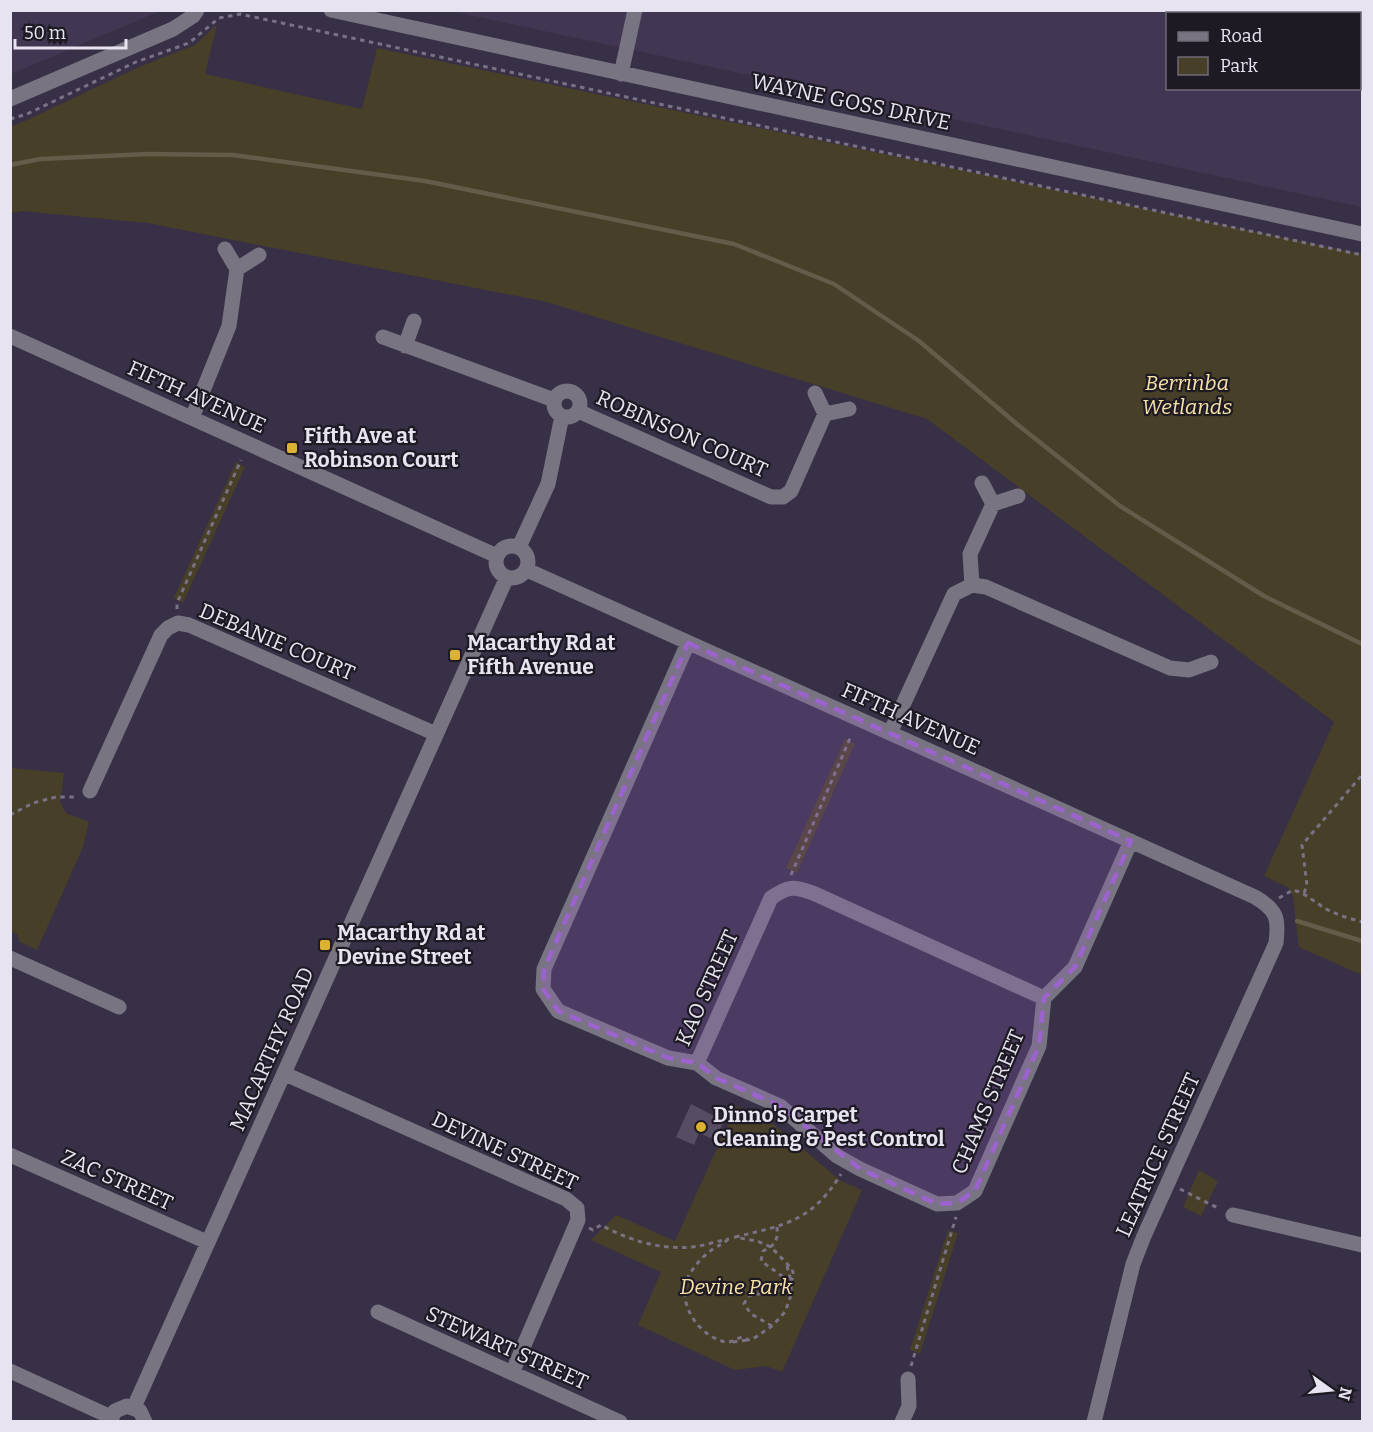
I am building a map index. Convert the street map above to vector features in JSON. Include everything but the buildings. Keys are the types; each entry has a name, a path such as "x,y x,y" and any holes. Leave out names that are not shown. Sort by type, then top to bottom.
{"street":[{"path":"10,99 173,29 193,16 197,10"},
{"name":"WAYNE GOSS DRIVE","path":"331,10 1362,234"},
{"path":"621,74 635,10"},
{"path":"192,418 229,326 237,269 225,249"},
{"path":"237,269 259,255"},
{"path":"405,346 414,321"},
{"name":"FIFTH AVENUE","path":"10,336 497,556"},
{"path":"383,338 554,400"},
{"path":"562,392 572,392 579,400 578,411 571,417 562,416 554,408 554,400 562,392"},
{"path":"815,393 825,414 849,409"},
{"name":"ROBINSON COURT","path":"578,411 771,497 783,497 791,491 825,414"},
{"path":"519,547 548,484 562,416"},
{"path":"982,483 993,504"},
{"path":"972,585 970,554 993,504 1018,496"},
{"path":"509,546 519,547 528,559 527,570 516,578 507,577 499,571 497,556 509,546"},
{"name":"FIFTH AVENUE","path":"527,570 1255,897 1271,908"},
{"name":"MACARTHY ROAD","path":"134,1407 507,577"},
{"path":"890,733 954,594 972,585 986,587 1170,668 1189,670 1211,662"},
{"name":"DEBANIE COURT","path":"90,791 161,635 178,623 189,625 436,734"},
{"name":"KAO STREET","path":"688,642 544,969 543,989 558,1011 668,1058 697,1063 771,898 785,888"},
{"path":"785,888 798,887 813,892 1044,998 1074,967 1131,841"},
{"name":"LEATRICE STREET","path":"1094,1422 1133,1264 1276,943 1278,927 1271,908"},
{"path":"10,958 119,1007"},
{"name":"CHAMS STREET","path":"697,1063 716,1078 780,1106 848,1163 937,1204 957,1203 975,1191 1039,1046 1044,998"},
{"name":"DEVINE STREET","path":"285,1074 566,1199 577,1208 577,1223 512,1373"},
{"name":"ZAC STREET","path":"10,1155 207,1242"},
{"path":"1233,1215 1362,1245"},
{"name":"STEWART STREET","path":"378,1312 620,1422"},
{"path":"10,1371 110,1419 121,1407 134,1407 140,1411 146,1422"},
{"path":"902,1422 909,1406 908,1379"}],"path":[{"path":"10,119 27,114 136,62 189,43 219,18 240,14 1362,255"},
{"path":"178,623 177,603 241,460"},
{"path":"785,888 851,736"},
{"path":"1304,893 1307,885 1302,845 1362,776"},
{"path":"10,815 33,803 56,797 76,798 90,791"},
{"path":"1271,908 1293,890 1304,893 1309,899 1330,911 1362,922"},
{"path":"577,1223 593,1230 601,1225 632,1239 668,1247 693,1247 796,1219 817,1206 830,1192 848,1163"},
{"path":"1168,1183 1233,1215"},
{"path":"908,1379 912,1359 956,1218 957,1203"},
{"path":"772,1326 751,1314 744,1304 748,1296 778,1290 781,1286 782,1276 761,1261 763,1251 776,1243 777,1226"},
{"path":"728,1239 706,1254 693,1269 686,1285 686,1297 688,1308 698,1326 718,1340 733,1342 743,1337 748,1340 753,1339 780,1320 789,1304 791,1281 794,1276 792,1269 771,1247 758,1241 734,1237"}],"highlighted area":[{"path":"688,643 1131,841 1075,967 1044,998 1039,1046 975,1191 957,1203 937,1204 860,1169 780,1106 716,1078 697,1063 668,1058 558,1011 543,989 544,969"}],"shaded area":[{"path":"11,10 160,10 160,11 11,74"},
{"path":"451,11 1362,11 1362,207"}],"green space":[{"name":"Berrinba Wetlands","path":"217,24 205,74 362,109 377,48 1362,254 1362,975 1299,947 1293,896 1289,888 1264,876 1334,722 927,419 547,302 148,223 22,211 11,213 11,126 139,67 195,45"},
{"path":"236,462 245,467 183,603 174,598"},
{"path":"845,739 855,744 797,873 786,868"},
{"path":"11,768 64,773 60,802 66,813 89,822 83,847 37,950 20,942 17,934 11,931"},
{"name":"Devine Park","path":"736,1106 773,1124 841,1181 862,1190 782,1372 766,1366 735,1370 638,1325 661,1272 591,1240 616,1215 675,1241"},
{"path":"1199,1170 1218,1181 1201,1216 1183,1207"},
{"path":"948,1230 958,1233 920,1354 910,1350"}],"waterway":[{"path":"10,165 40,159 148,154 233,155 425,181 734,244 834,284 919,341 1018,425 1120,506 1264,596 1362,644"},
{"path":"1297,921 1362,941"}],"place":[{"name":"Fifth Ave at Robinson Court","path":"292,448"},
{"name":"Macarthy Rd at Fifth Avenue","path":"455,655"},
{"name":"Macarthy Rd at Devine Street","path":"325,945"},
{"name":"Dinno's Carpet Cleaning & Pest Control","path":"701,1127"}]}
